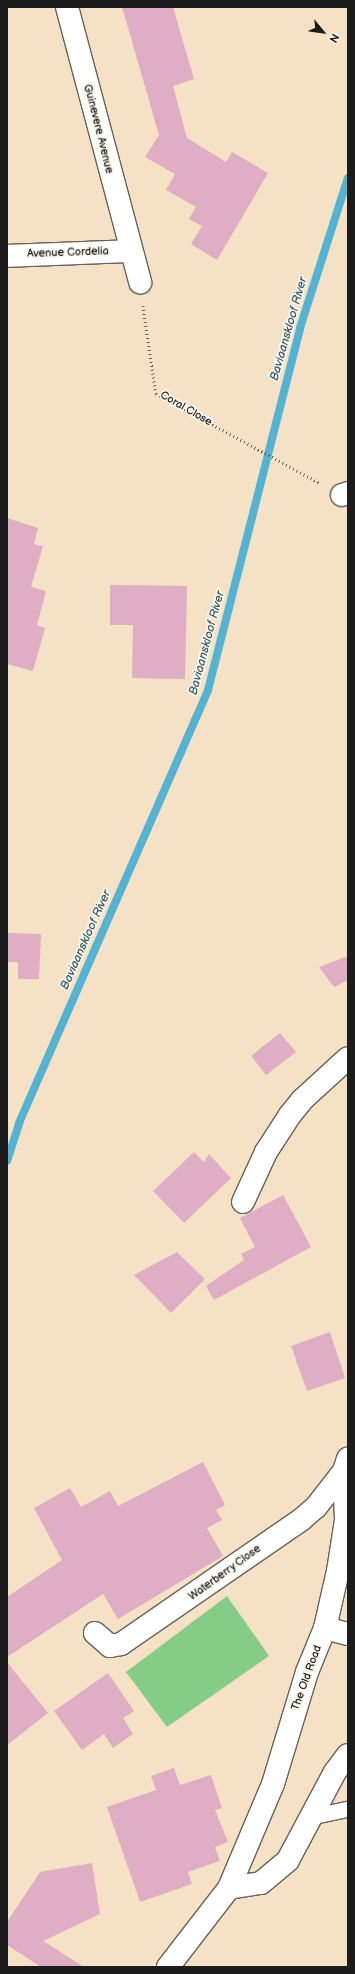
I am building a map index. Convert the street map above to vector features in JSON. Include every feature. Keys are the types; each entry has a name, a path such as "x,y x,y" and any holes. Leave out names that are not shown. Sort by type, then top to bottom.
{"street":[{"name":"Guinevere Avenue","path":"67,7 130,251"},
{"name":"Avenue Cordelia","path":"7,256 130,251"},
{"path":"130,251 140,282"},
{"path":"243,1202 266,1152 290,1115 302,1100 348,1058"},
{"name":"The Old Road","path":"168,1967 229,1888 263,1811 307,1672 325,1628 338,1571 346,1520 346,1465"},
{"name":"Waterberry Close","path":"95,1633 110,1646 121,1644 302,1519 316,1507 346,1465"},
{"path":"325,1628 348,1634"},
{"path":"229,1888 255,1885 266,1880 295,1850 309,1818 335,1772 348,1755"}],"lane":[{"path":"309,1818 348,1809"}],"path":[{"name":"Coral Close","path":"140,282 156,394 345,494"}],"green space":[{"path":"227,1596 269,1656 167,1727 126,1672"}],"building":[{"path":"122,7 173,7 194,79 173,86 187,138 226,162 232,152 268,173 217,260 191,244 202,226 189,219 196,207 166,190 175,174 145,157 159,135"},
{"path":"7,518 38,528 34,544 43,546 31,587 46,591 37,625 45,628 33,671 7,664"},
{"path":"110,585 187,586 185,679 132,678 133,625 110,625"},
{"path":"7,933 41,934 39,979 18,979 18,962 7,962"},
{"path":"348,956 348,980 334,987 319,967"},
{"path":"280,1033 296,1052 266,1075 251,1056"},
{"path":"194,1152 204,1162 209,1154 231,1178 184,1223 153,1191"},
{"path":"283,1195 311,1247 214,1300 206,1286 244,1260 241,1254 255,1247 240,1218"},
{"path":"177,1252 205,1279 171,1313 134,1275"},
{"path":"330,1332 345,1378 307,1391 291,1346"},
{"path":"203,1462 225,1505 216,1510 222,1520 207,1528 223,1556 118,1619 103,1594 7,1657 7,1597 62,1560 34,1508 70,1488 81,1507 110,1491 118,1506"},
{"path":"7,1662 48,1713 7,1745"},
{"path":"108,1673 134,1711 123,1718 133,1734 113,1748 104,1734 82,1750 54,1711"},
{"path":"174,1768 180,1785 211,1775 222,1808 215,1810 228,1842 215,1847 220,1861 188,1872 192,1884 140,1902 107,1807 156,1790 151,1776"},
{"path":"92,1863 100,1914 43,1941 84,1967 41,1967 7,1945 7,1922 40,1872"}],"waterway":[{"name":"Baviaanskloof River","path":"7,1161 19,1123 208,690 300,328 348,178"}]}
